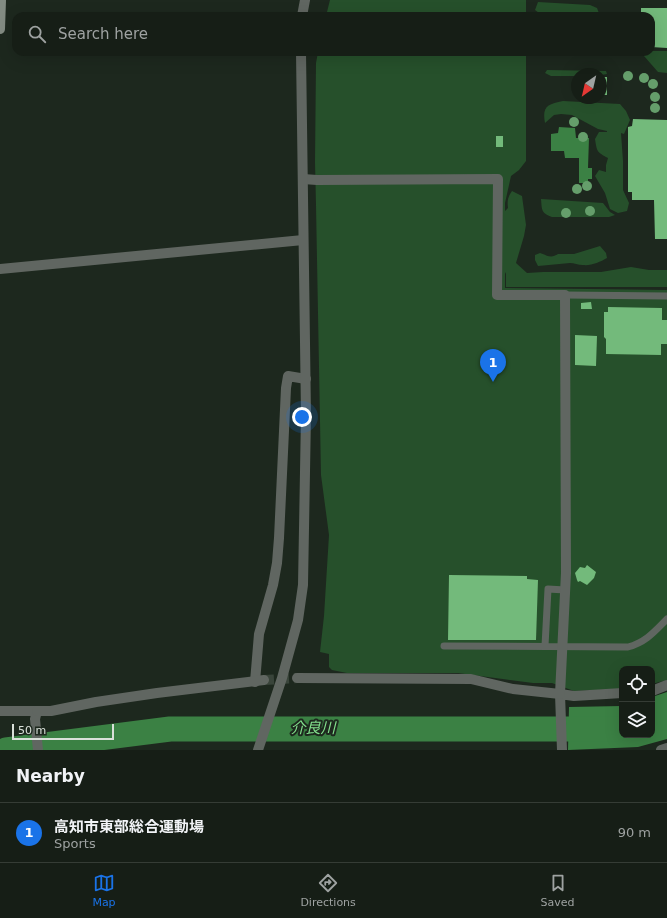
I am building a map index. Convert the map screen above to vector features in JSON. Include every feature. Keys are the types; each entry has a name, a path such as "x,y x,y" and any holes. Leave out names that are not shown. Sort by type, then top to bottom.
{"main road":[{"path":"0,29 1,0"}],"street":[{"path":"303,12 305,0"},
{"path":"258,750 282,678 298,620 303,585 306,379 301,56"},
{"path":"303,179 498,179 497,295 565,295 566,574 560,694 562,750"},
{"path":"0,269 303,240"},
{"path":"0,711 36,715 96,702 260,681 259,634 273,585 277,563 287,382 288,376 306,379"},
{"path":"297,678 471,679 513,689 574,696 619,693"},
{"path":"655,690 667,685"},
{"path":"36,715 38,750"},
{"path":"661,750 667,748"}],"lane":[{"path":"565,295 667,296"},
{"path":"545,646 548,589 565,590"},
{"path":"444,646 628,647 645,640 667,619"}],"shaded area":[{"path":"330,0 526,0 526,12 327,12"},
{"path":"538,2 590,5 597,8 598,12 538,12 535,10"},
{"path":"655,51 667,51 667,73 658,72 644,56 655,56"},
{"path":"317,56 526,56 526,161 519,170 511,176 505,203 505,211 508,208 508,199 512,191 522,196 526,225 516,263 527,273 601,272 631,267 649,270 667,270 667,287 506,287 505,272 505,288 667,290 667,680 655,683 655,666 619,666 619,689 574,691 552,683 533,683 458,673 347,673 332,670 329,667 329,654 320,652 324,616 329,535 321,475 315,162"},
{"path":"547,70 571,70 571,76 551,76 545,73"},
{"path":"563,101 571,101 571,104 620,104 626,111 630,120 624,134 621,133 623,190 629,203 627,211 618,213 610,209 605,193 595,176 599,170 606,172 608,158 598,151 595,139 599,132 607,131 598,129 572,115 554,115 545,123 545,110 553,103"},
{"path":"559,127 575,128 576,138 589,138 588,168 592,168 592,179 588,179 588,183 579,183 579,158 565,158 564,151 551,151 551,134 558,133"},
{"path":"541,199 603,203 610,212 615,215 609,217 552,217 543,211"},
{"path":"600,246 606,253 607,258 592,264 581,265 570,263 538,266 535,260 535,255 540,253 546,256 574,254"},
{"path":"667,692 667,739 638,747 568,750 569,707 619,706 619,738 655,738 655,696"}],"building":[{"path":"641,8 667,8 667,48 655,47 655,12 641,12"},
{"path":"633,119 667,120 667,239 655,239 654,200 632,200 632,192 628,192 628,127 632,126"},
{"path":"496,136 503,136 503,147 496,147"},
{"path":"591,302 592,309 581,309 581,303"},
{"path":"608,307 662,308 662,320 667,320 667,344 661,344 661,355 606,354 604,312 608,312"},
{"path":"575,335 597,336 596,366 575,365"},
{"path":"587,565 596,572 594,578 587,585 580,581 578,582 575,573 580,567 585,568"},
{"path":"449,575 527,576 527,579 538,580 536,640 448,640"}],"waterway":[{"name":"介良川","path":"6,750 170,729 619,729"}],"tunnel":[{"path":"264,680 297,678"}],"place":[{"name":"高知市東部総合運動場","path":"493,382"}]}
